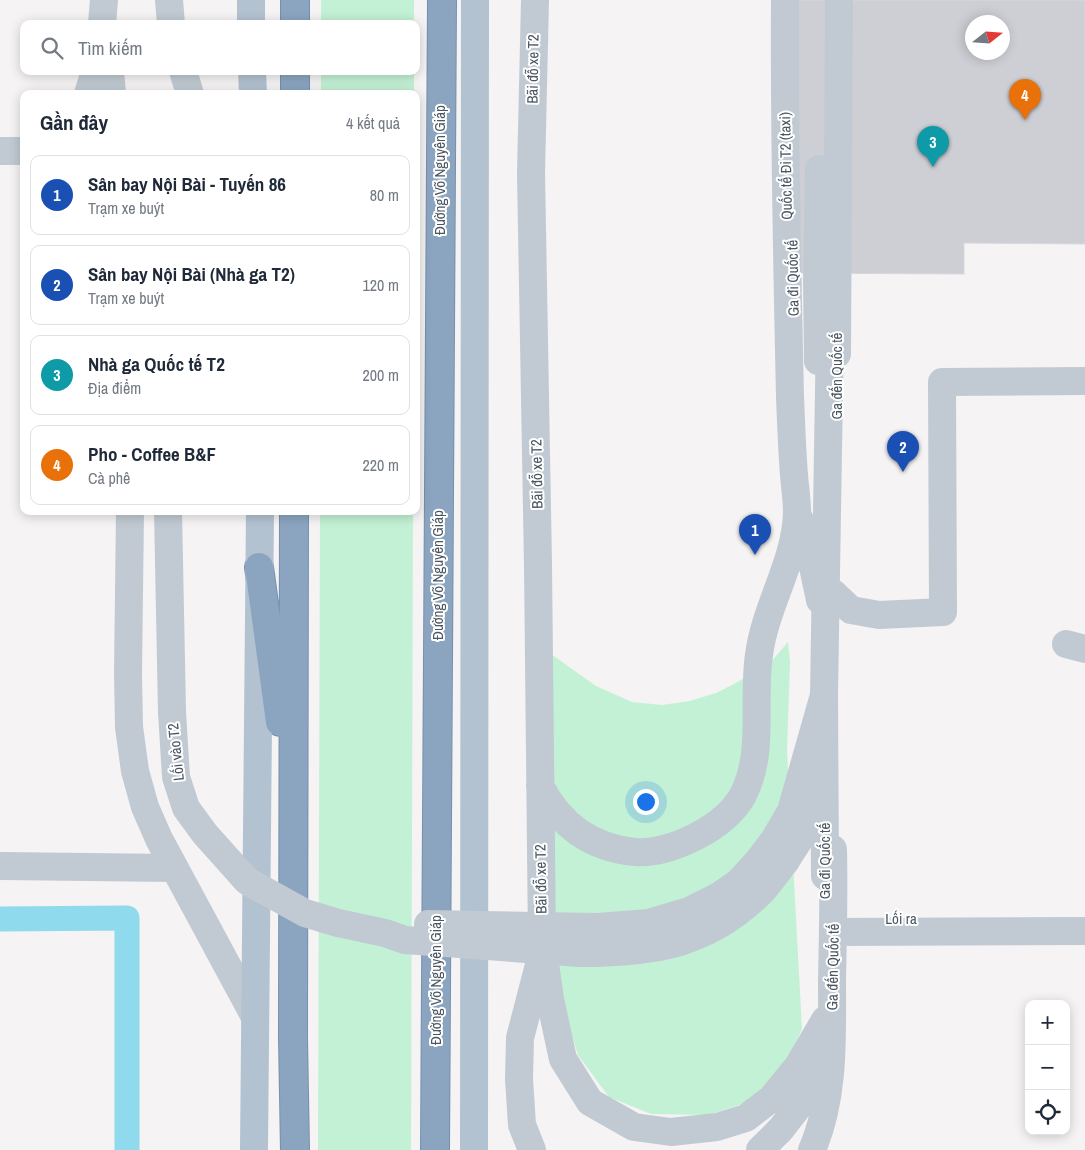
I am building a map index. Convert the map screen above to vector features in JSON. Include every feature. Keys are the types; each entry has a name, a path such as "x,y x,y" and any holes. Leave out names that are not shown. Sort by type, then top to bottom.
{"highway":[{"path":"295,0 295,20"},
{"name":"Đường Võ Nguyên Giáp","path":"435,1150 442,0"},
{"path":"295,75 295,90"},
{"path":"294,515 293,1038 295,1150"},
{"path":"259,567 294,830"}],"main road":[{"path":"251,0 251,20"},
{"path":"474,1150 475,0"},
{"path":"252,75 253,90"},
{"path":"254,1150 260,515"}],"lane":[{"path":"102,20 105,0"},
{"path":"105,0 108,20"},
{"name":"Bãi đỗ xe T2","path":"535,0 531,173 543,948"},
{"name":"Quốc tế Đi T2 (taxi)","path":"785,0 784,90 790,397 797,512"},
{"name":"Ga đi Quốc tế","path":"793,0 793,334 809,493 830,571"},
{"path":"821,0 817,281 819,446 830,571 851,610 880,615 943,612 942,382 1085,381"},
{"name":"Ga đi Quốc tế","path":"760,1150 781,1129 815,1085 825,1020 833,0"},
{"name":"Ga đến Quốc tế","path":"812,1150 821,1130 826,1105 832,1043 834,926 828,687 830,571 837,479 839,0"},
{"path":"89,90 94,75"},
{"path":"110,75 112,90"},
{"path":"183,75 189,90"},
{"path":"0,151 20,151"},
{"path":"540,786 553,809 568,824 594,843 615,849 647,852 674,845 688,840 728,815 743,795 750,776 755,753 758,655 768,619 791,554 797,512"},
{"path":"385,933 411,924 598,927 649,923 690,911 739,882 774,840 791,811 828,687 815,573 808,543 797,512"},
{"path":"130,515 129,727 134,771 159,839 255,1017"},
{"name":"Lối vào T2","path":"168,515 172,712 176,777 186,808 205,834 247,881 305,913 338,924 385,933"},
{"name":"Ga đến Quốc tế","path":"385,933 405,940 580,953 609,953 674,945 693,939 714,929 735,914 764,889 785,862 801,837 831,751"},
{"path":"0,866 174,868"},
{"name":"Lối ra","path":"834,926 967,919"},
{"path":"834,926 1085,931"},
{"path":"543,948 550,999 563,1059 590,1102 634,1127 672,1132 717,1127 746,1118 772,1098 798,1066 825,1020"},
{"path":"532,1150 522,1125 519,1079 520,1038 543,948"}],"green space":[{"path":"321,0 414,0 414,20 321,20"},
{"path":"321,75 414,75 414,90 321,90"},
{"path":"320,515 413,515 411,1150 318,1150"},
{"path":"788,642 790,662 787,751 802,1029 784,1068 749,1102 708,1115 651,1114 609,1097 578,1055 565,1012 550,927 551,654 596,686 632,702 662,705 690,701 716,693 734,684 770,663"}],"building":[{"path":"781,0 1085,0 1085,244 964,243 964,274 781,273"}],"waterway":[{"path":"0,919 127,918 127,1150"}],"place":[{"name":"Pho - Coffee B&F","path":"1025,120"},
{"name":"Nhà ga Quốc tế T2","path":"933,167"},
{"name":"Sân bay Nội Bài (Nhà ga T2)","path":"903,472"},
{"name":"Sân bay Nội Bài - Tuyến 86","path":"755,555"}]}
